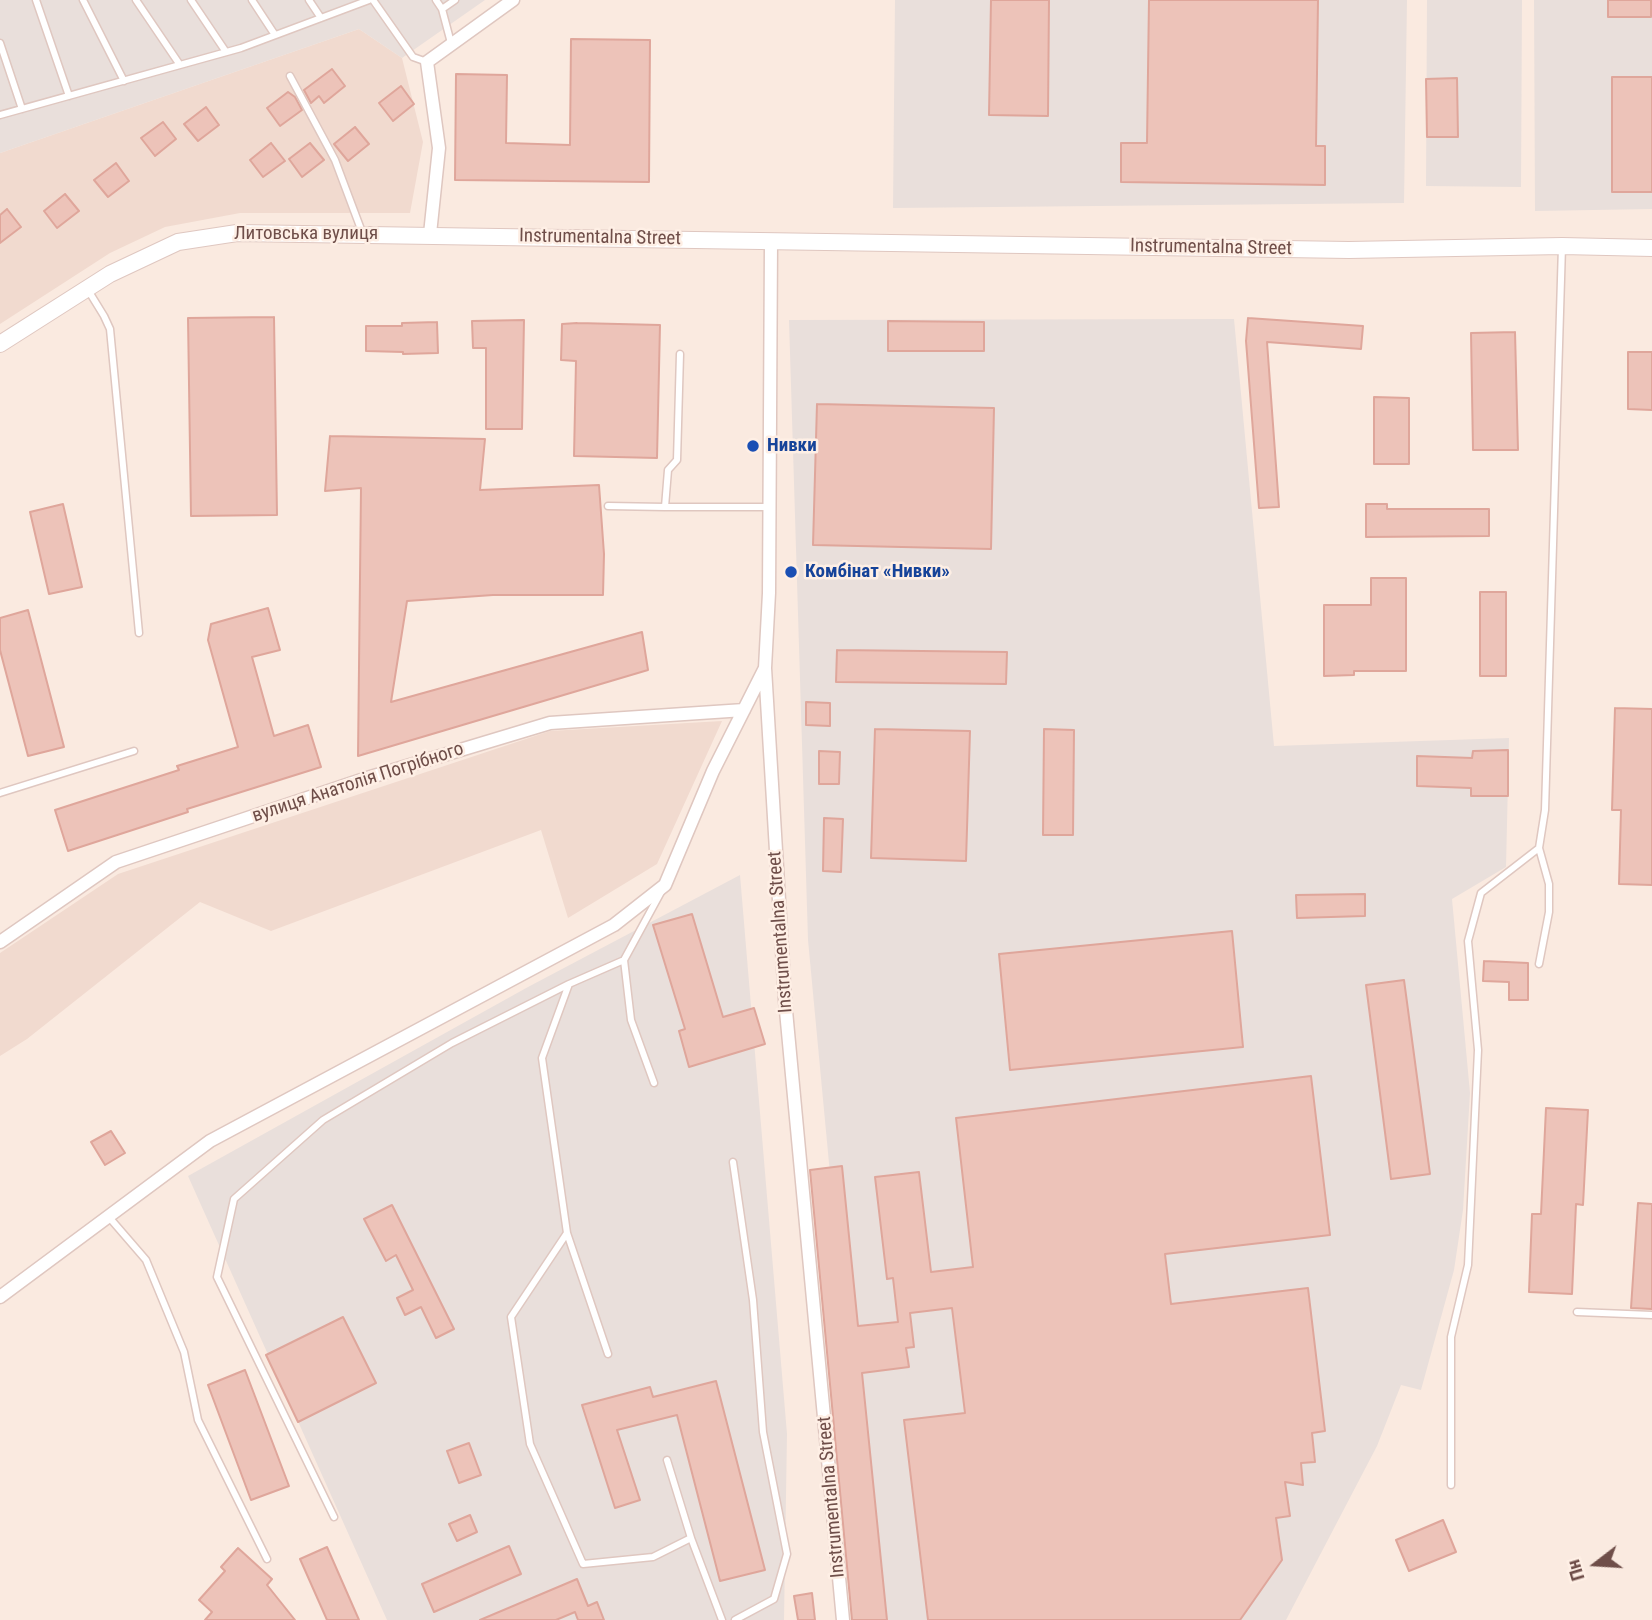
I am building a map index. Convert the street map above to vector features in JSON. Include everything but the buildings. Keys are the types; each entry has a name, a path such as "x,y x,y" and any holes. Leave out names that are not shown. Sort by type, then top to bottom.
{"street":[{"path":"429,234 439,148 427,62 513,0"},
{"name":"Литовська вулиця","path":"0,344 110,274 177,242 237,233 429,234"},
{"name":"Instrumentalna Street","path":"429,234 1349,250 1562,246 1652,248"},
{"name":"Instrumentalna Street","path":"771,242 765,668 785,1000 844,1620"},
{"path":"0,1297 210,1141 614,925 665,885 713,771 765,668"},
{"name":"вулиця Анатолія Погрібного","path":"0,942 116,862 364,779 550,723 744,710"}],"lane":[{"path":"36,0 69,96"},
{"path":"83,0 124,80"},
{"path":"136,0 180,65"},
{"path":"191,0 226,52"},
{"path":"251,0 275,35"},
{"path":"309,0 321,18"},
{"path":"0,115 226,52 371,0 412,57 427,62"},
{"path":"436,0 442,9 451,43"},
{"path":"442,9 455,0"},
{"path":"0,43 22,109"},
{"path":"290,76 335,160 363,234"},
{"path":"1539,964 1549,903 1549,884 1539,848 1545,810 1562,246"},
{"path":"86,288 110,329 139,634"},
{"path":"665,506 668,470 677,460 680,354"},
{"path":"608,506 769,507"},
{"path":"0,793 134,751"},
{"path":"1451,1485 1451,1337 1468,1265 1478,1050 1468,941 1482,893 1539,848"},
{"path":"654,1083 631,1020 624,961 665,885"},
{"path":"334,1517 217,1277 234,1199 323,1120 452,1043 569,984 624,961"},
{"path":"569,984 542,1058 567,1233 608,1354"},
{"path":"733,1162 753,1300 763,1432 787,1554 774,1600 735,1620"},
{"path":"108,1216 146,1260 184,1352 198,1420 267,1559"},
{"path":"567,1233 511,1317 530,1444 583,1564 653,1557 691,1538"},
{"path":"1577,1312 1652,1315"},
{"path":"667,1460 691,1538 722,1620"}],"shaded area":[{"path":"0,0 485,0 402,58 359,29 0,153"},
{"path":"895,0 1407,0 1404,203 893,208"},
{"path":"1427,0 1522,0 1521,187 1426,186"},
{"path":"1534,0 1652,0 1652,209 1535,211"},
{"path":"359,29 402,58 423,142 410,213 240,213 165,227 110,253 0,324 0,153"},
{"path":"1234,319 1274,746 1509,738 1506,867 1452,899 1470,1093 1463,1210 1454,1270 1421,1390 1401,1385 1377,1446 1286,1620 872,1620 808,940 789,320"},
{"path":"722,721 657,864 568,918 541,830 271,931 200,902 27,1039 0,1056 0,953 118,874 550,731"},
{"path":"740,875 787,1434 784,1620 387,1620 188,1176 528,987"}],"place":[{"name":"Нивки","path":"753,446"},
{"name":"Комбінат «Нивки»","path":"791,572"}]}
